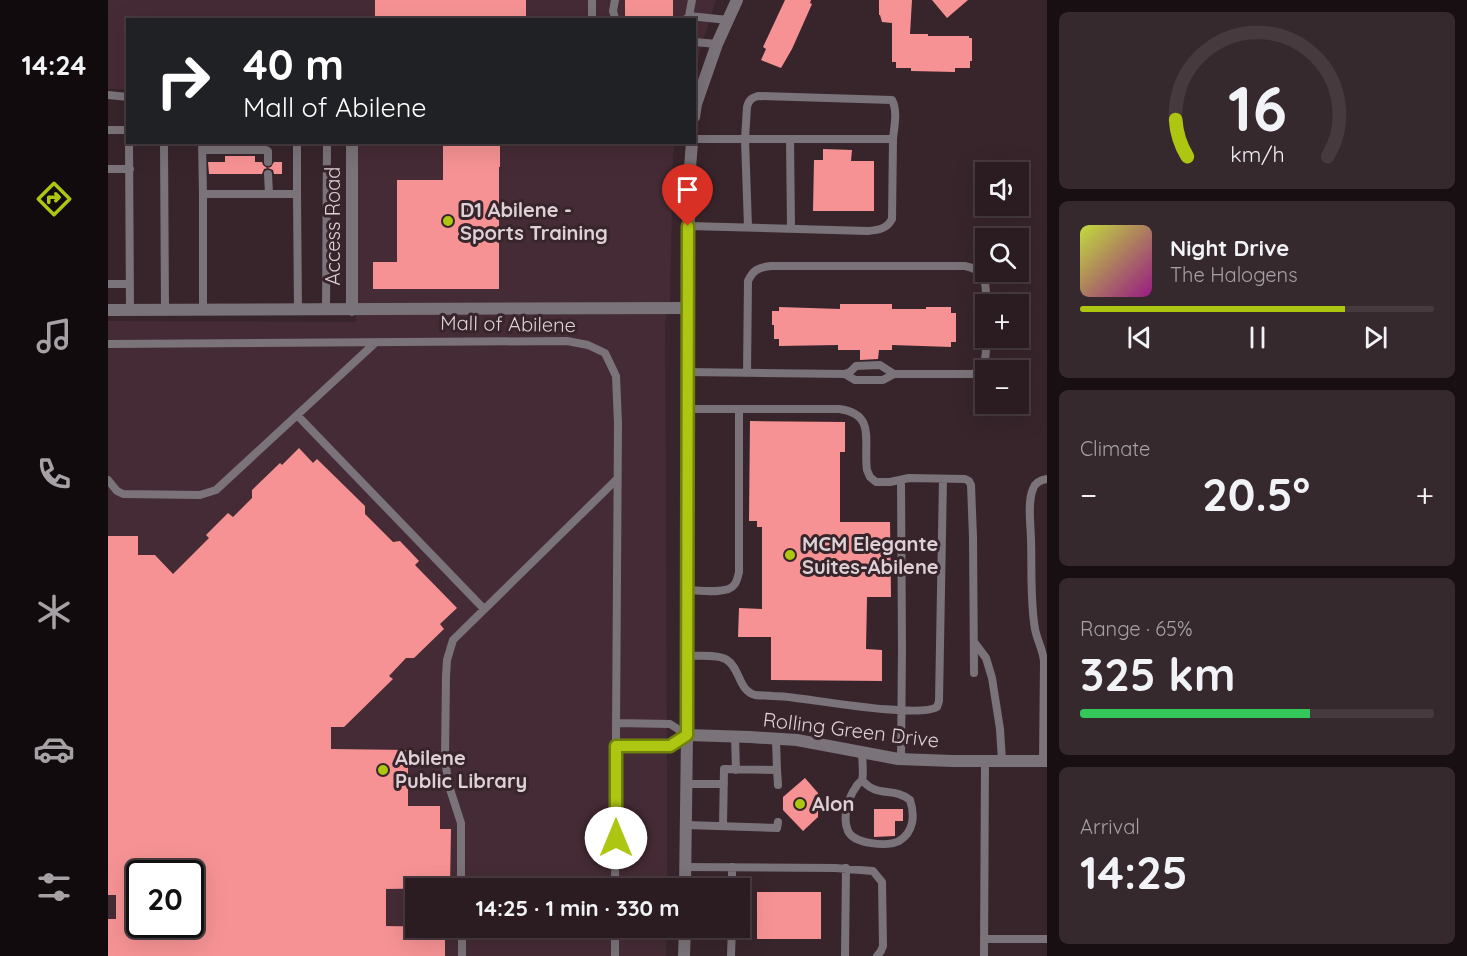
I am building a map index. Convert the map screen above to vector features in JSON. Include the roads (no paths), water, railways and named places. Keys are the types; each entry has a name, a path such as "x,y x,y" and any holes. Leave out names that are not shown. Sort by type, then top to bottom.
{"street":[{"path":"696,101 717,44 737,0"},
{"name":"Access Road","path":"352,144 352,310"},
{"path":"685,878 687,308 692,144"},
{"name":"Mall of Abilene","path":"108,310 687,308"},
{"name":"Rolling Green Drive","path":"687,735 797,740 901,759 1045,761"},
{"path":"684,956 685,938"}],"lane":[{"path":"592,0 592,18"},
{"path":"615,0 613,11 615,18"},
{"path":"687,18 692,0"},
{"path":"696,18 728,20"},
{"path":"696,42 717,44"},
{"path":"108,95 126,97"},
{"path":"688,226 868,231 889,225 892,219 895,110 892,100 758,96 752,98 747,107 745,139 748,227"},
{"path":"108,130 126,130"},
{"path":"696,139 893,139"},
{"path":"790,139 791,228"},
{"path":"129,144 130,310"},
{"path":"164,144 165,310"},
{"path":"297,144 298,310"},
{"path":"326,310 327,144"},
{"path":"203,310 202,146 266,150 268,162"},
{"path":"108,169 129,169"},
{"path":"268,174 269,194"},
{"path":"203,194 297,194"},
{"path":"747,373 748,281 754,270 762,267 972,267 985,279 986,294"},
{"path":"108,284 130,284"},
{"name":"Mall of Abilene","path":"108,344 567,341 588,345 605,353 616,376 615,878"},
{"path":"108,480 117,491 123,494 200,495 212,492 375,343"},
{"path":"845,374 855,380 884,380 894,374 972,374 977,372 984,363 985,348"},
{"path":"687,372 845,374 856,366 880,365 894,374"},
{"path":"687,409 854,412 861,417 865,425 866,461 870,477 876,482 909,478 969,481 973,537 974,673"},
{"path":"687,590 719,591 732,588 736,584 739,572 739,409"},
{"path":"297,415 484,609"},
{"path":"462,878 461,823 448,783 445,757 446,670 453,640 617,479"},
{"path":"686,656 727,659 747,690 753,694 902,710 937,707 939,701 943,479"},
{"path":"1045,761 1044,661 1035,629 1033,610 1030,510 1034,486 1047,479"},
{"path":"901,759 902,480"},
{"path":"973,640 986,658 992,678 1000,729 1002,761"},
{"path":"616,746 670,746 687,735 670,724 617,723"},
{"path":"735,736 736,770"},
{"path":"776,739 778,785"},
{"path":"861,780 874,791 898,793 910,800 914,814 913,822 910,830 898,841 881,844 859,841 848,831 846,816 848,804 861,780 862,752"},
{"path":"984,956 985,761"},
{"path":"723,826 727,802 724,770 777,770"},
{"path":"686,784 724,784"},
{"path":"686,825 777,828 778,822"},
{"path":"685,867 873,870 882,882 883,946 877,956"},
{"path":"732,867 732,878"},
{"path":"845,956 846,868"},
{"path":"462,938 462,956"},
{"path":"615,938 615,956"},
{"path":"731,956 732,938"},
{"path":"984,939 1047,939"}],"place":[{"name":"D1 Abilene - Sports Training","path":"448,221"},
{"name":"MCM Elegante Suites-Abilene","path":"790,555"},
{"name":"Abilene Public Library","path":"383,770"},
{"name":"Alon","path":"800,804"}]}
